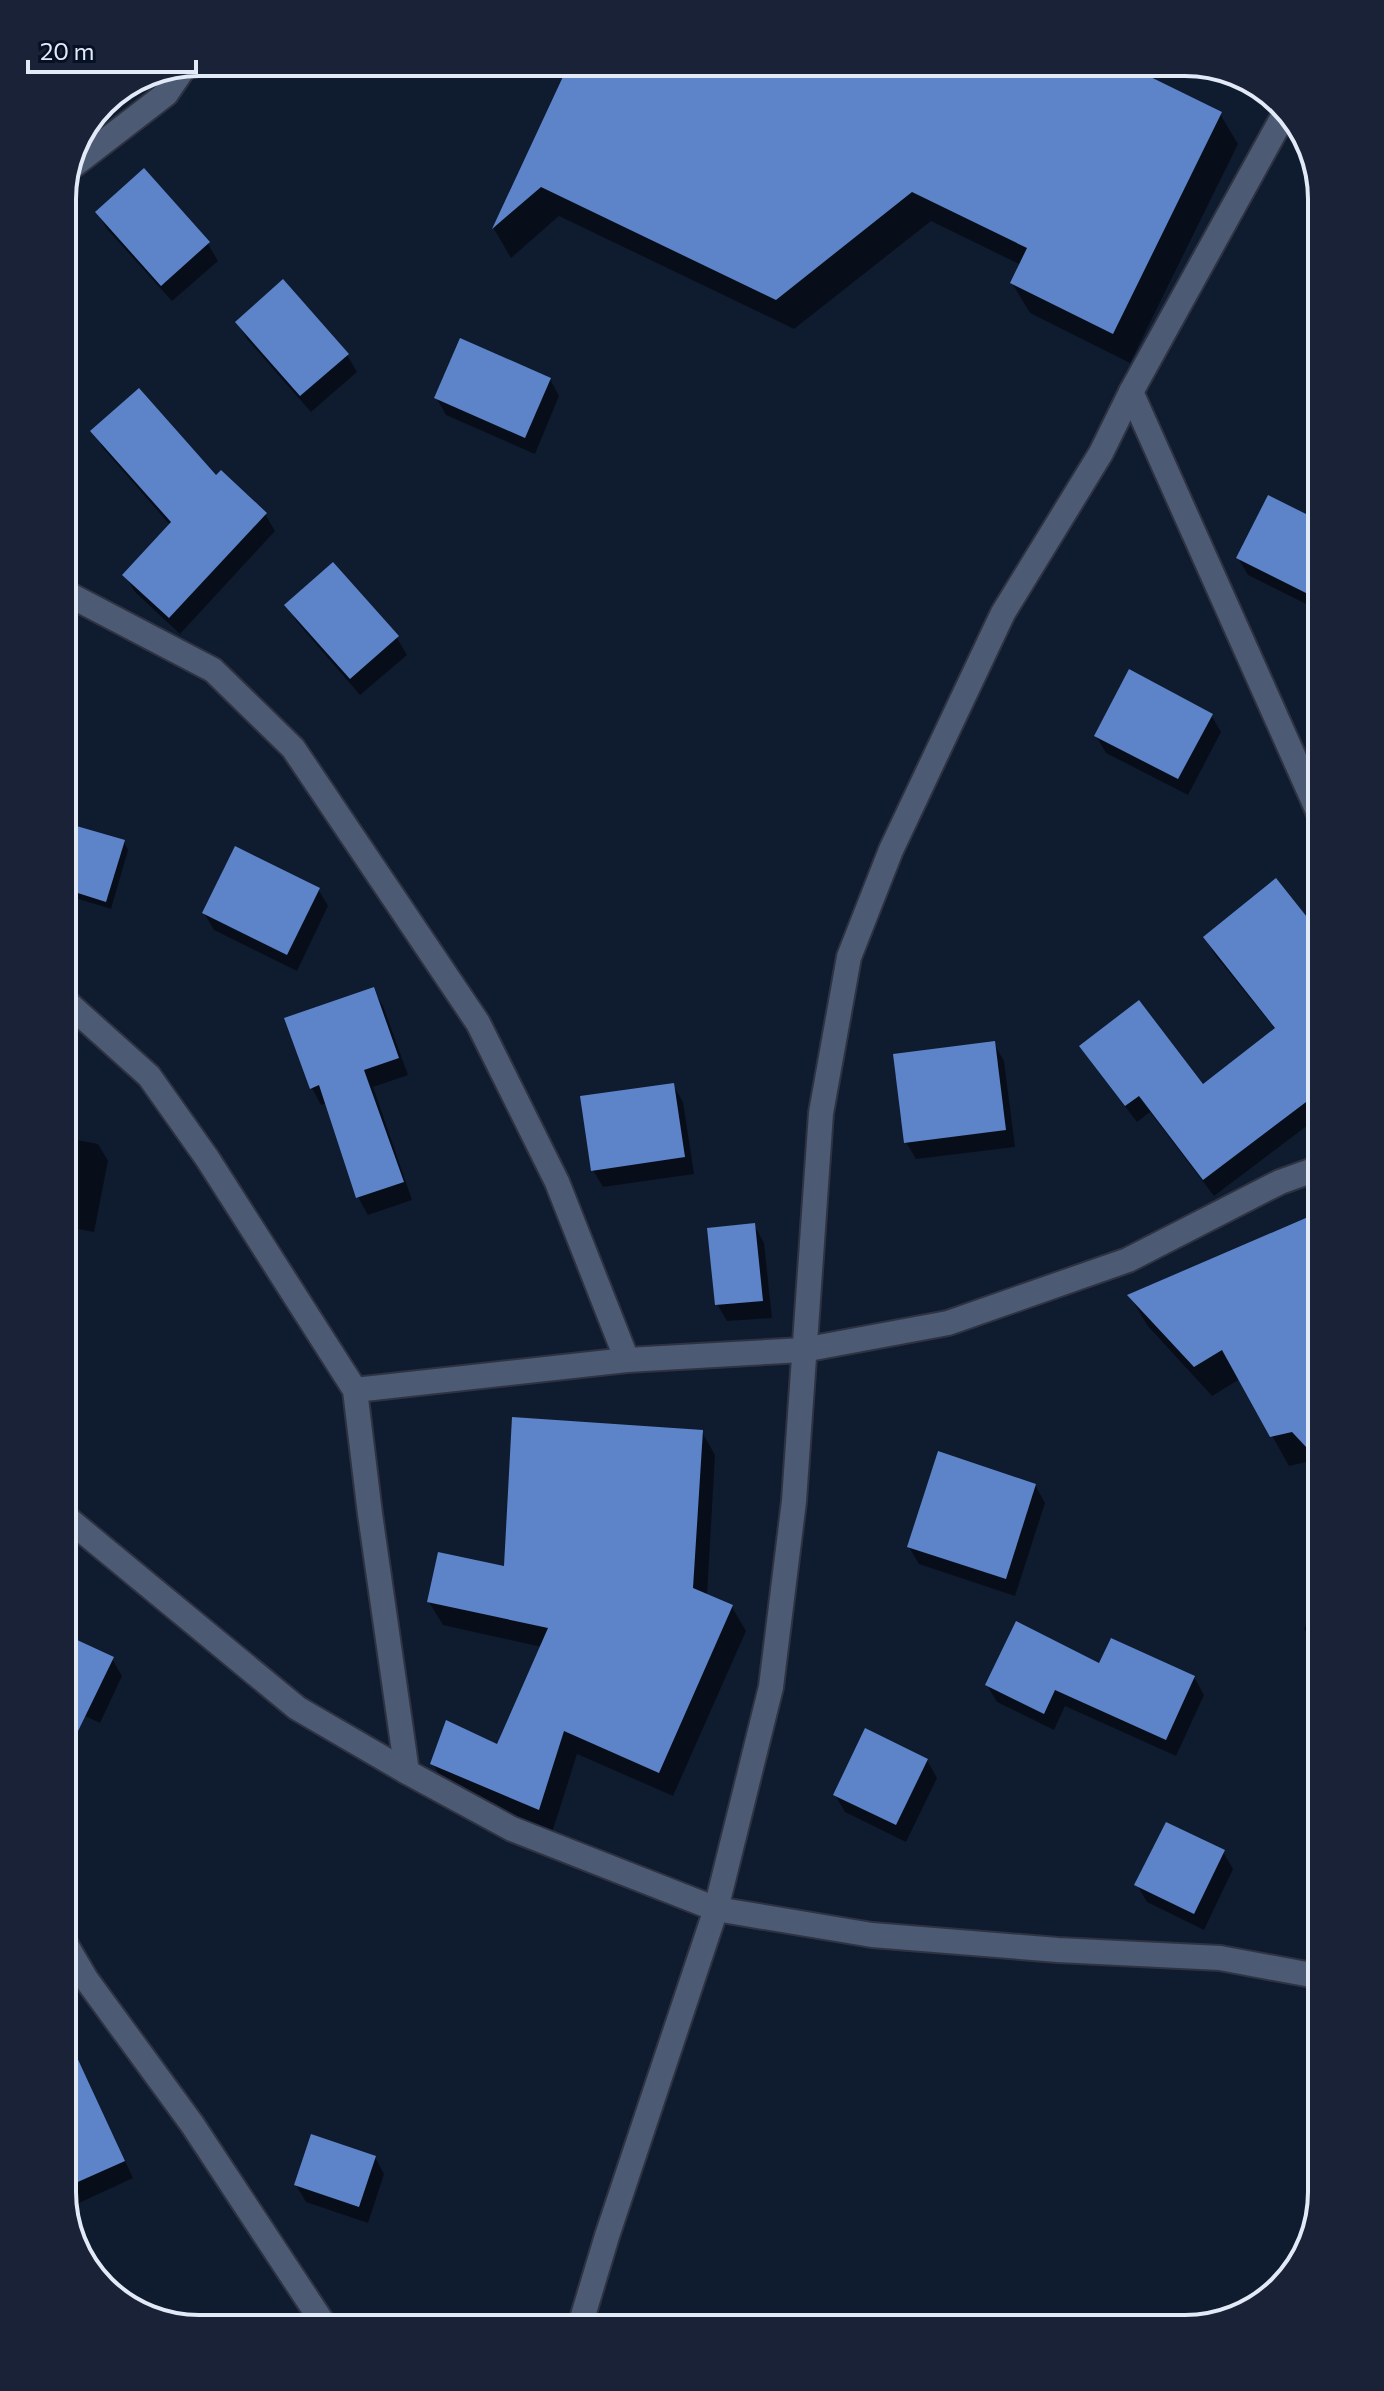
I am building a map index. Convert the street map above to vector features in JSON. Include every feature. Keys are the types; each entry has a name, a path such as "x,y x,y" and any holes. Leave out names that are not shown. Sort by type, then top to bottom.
{"street":[{"path":"84,157 166,94 177,78"},
{"path":"583,2315 716,1909 771,1687 794,1501 821,1113 849,957 891,850 1003,613 1101,453 1131,392 1280,122"},
{"path":"1131,392 1308,789"},
{"path":"76,598 213,670 293,748 478,1023 557,1182 627,1360"},
{"path":"76,1011 149,1076 207,1158 355,1390 407,1772"},
{"path":"355,1390 627,1360 803,1350 948,1323 1128,1260 1280,1182 1308,1172"},
{"path":"76,1526 297,1708 512,1829 716,1909 872,1935 1058,1950 1220,1958 1308,1974"},
{"path":"76,1962 192,2124 318,2315"}],"building":[{"path":"563,76 1149,76 1222,112 1113,334 1010,283 1027,248 912,192 776,300 541,187 492,229"},
{"path":"144,168 210,242 161,286 95,212"},
{"path":"283,279 349,354 300,396 235,322"},
{"path":"460,338 551,378 525,438 434,398"},
{"path":"139,388 216,475 221,470 267,513 169,618 122,575 171,522 90,431"},
{"path":"1268,495 1308,515 1308,594 1236,558"},
{"path":"333,562 399,636 350,679 284,605"},
{"path":"1129,669 1213,714 1178,779 1094,736"},
{"path":"76,826 125,840 106,902 76,892"},
{"path":"235,846 320,888 287,955 202,913"},
{"path":"1276,878 1308,918 1308,1101 1203,1180 1139,1096 1125,1106 1079,1046 1139,1000 1203,1084 1275,1028 1203,937"},
{"path":"374,987 399,1058 364,1070 404,1182 356,1198 319,1085 310,1089 284,1018"},
{"path":"995,1041 1006,1130 904,1143 893,1054"},
{"path":"674,1083 685,1157 591,1171 580,1096"},
{"path":"1308,1217 1308,1449 1292,1432 1270,1437 1222,1350 1194,1367 1127,1295"},
{"path":"755,1223 763,1301 715,1305 707,1228"},
{"path":"512,1417 703,1430 693,1588 733,1605 659,1773 564,1731 539,1810 430,1764 446,1720 497,1744 548,1628 427,1602 438,1552 504,1566"},
{"path":"938,1451 1036,1484 1006,1579 907,1547"},
{"path":"1016,1621 1099,1663 1111,1638 1195,1676 1166,1740 1055,1690 1044,1714 985,1685"},
{"path":"76,1639 114,1657 76,1735"},
{"path":"865,1728 928,1759 896,1825 833,1795"},
{"path":"1166,1822 1225,1850 1194,1914 1134,1885"},
{"path":"76,2055 125,2161 76,2183"},
{"path":"311,2134 376,2156 359,2207 294,2185"}]}
